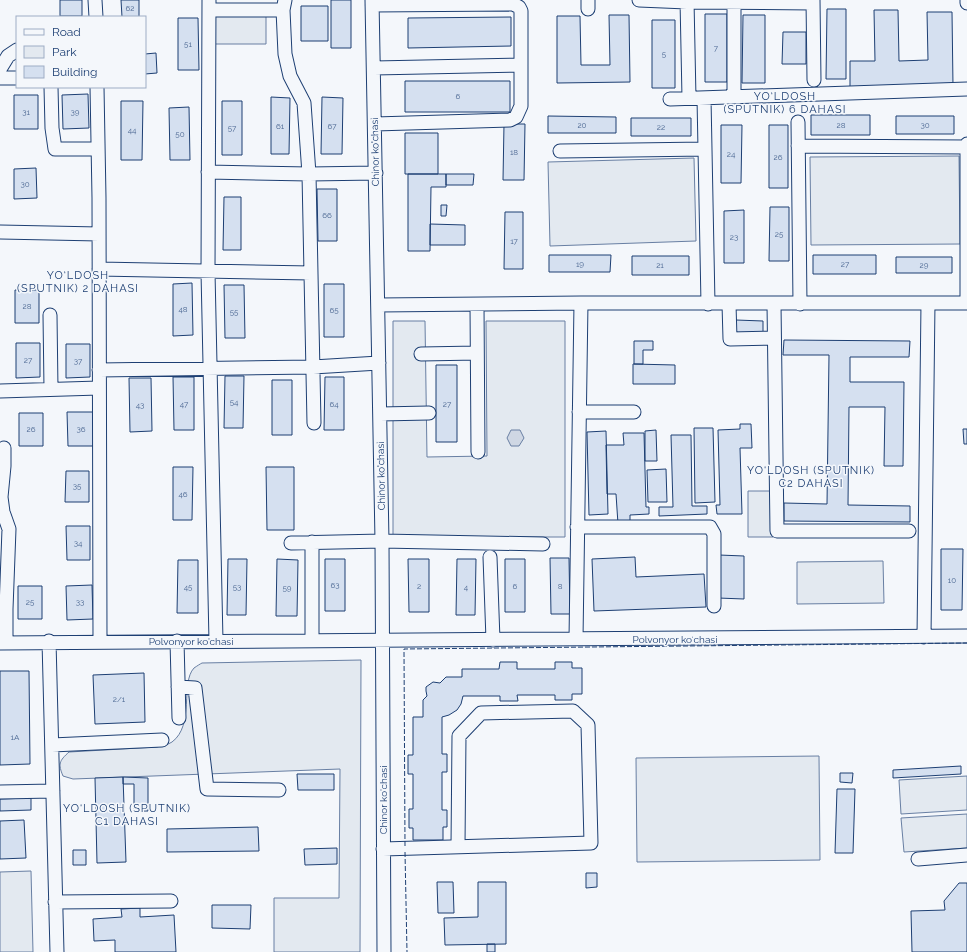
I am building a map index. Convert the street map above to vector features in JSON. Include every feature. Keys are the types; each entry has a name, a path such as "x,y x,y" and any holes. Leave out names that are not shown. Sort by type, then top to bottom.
{"street":[{"path":"95,0 96,16"},
{"path":"639,0 734,2 813,1 814,80"},
{"path":"687,1 689,98"},
{"path":"734,2 734,96"},
{"path":"372,3 513,4 519,7 522,11 521,106 516,117 510,120 375,124"},
{"name":"Chinor ko'chasi","path":"372,3 382,541 384,952"},
{"path":"216,641 208,272 209,5 284,5 285,54 290,76 304,103 309,174 314,423"},
{"path":"0,69 8,56 16,51"},
{"path":"374,68 521,65"},
{"path":"0,78 16,78"},
{"path":"51,88 52,128 55,149 98,149"},
{"path":"97,88 100,641"},
{"path":"670,99 967,89"},
{"path":"704,98 708,304"},
{"path":"798,122 800,304"},
{"path":"378,305 967,303 967,145 798,146"},
{"path":"560,151 706,149"},
{"path":"208,172 309,174 376,173"},
{"path":"0,232 99,234"},
{"path":"99,269 311,273"},
{"path":"924,637 928,303"},
{"path":"576,639 581,304"},
{"path":"729,304 730,339 774,338"},
{"path":"774,304 777,532 909,531"},
{"path":"477,305 478,452"},
{"path":"50,315 51,389"},
{"path":"421,354 477,353"},
{"path":"99,370 313,367 379,363"},
{"path":"0,391 99,388"},
{"path":"579,412 634,412"},
{"path":"380,414 429,413"},
{"path":"3,643 9,529 1,497 4,448"},
{"path":"577,527 710,527 714,534 714,606"},
{"path":"291,543 382,541 542,544"},
{"path":"312,542 312,641"},
{"path":"490,557 493,640"},
{"name":"Polvonyor koʻchasi","path":"382,641 967,636"},
{"path":"49,641 57,952"},
{"name":"Polvonyor ko'chasi","path":"3,643 49,641 382,641"},
{"path":"177,641 179,718"},
{"path":"178,687 195,688 207,789 279,790"},
{"path":"383,848 591,844 588,725 573,711 481,713 459,736 458,846"},
{"path":"52,745 162,740"},
{"path":"0,792 53,791"},
{"path":"918,859 967,856"},
{"path":"55,902 171,901"}],"green space":[{"path":"214,15 266,15 266,44 214,44"},
{"path":"959,156 960,244 811,245 810,157"},
{"path":"694,158 696,241 550,246 548,162"},
{"path":"393,321 425,321 427,457 487,456 486,321 565,321 565,537 393,537"},
{"path":"748,491 773,491 773,537 748,537"},
{"path":"883,561 884,603 797,604 797,562"},
{"path":"361,660 360,952 274,952 274,898 339,898 340,769 73,779 63,776 61,772 61,760 69,752 157,747 172,742 179,735 183,725 190,675 194,668 202,663"},
{"path":"819,756 820,860 637,862 636,758"},
{"path":"967,776 967,810 901,814 899,780"},
{"path":"967,814 967,848 904,852 901,818"},
{"path":"31,871 33,952 0,952 0,872"}],"shaded area":[{"path":"511,430 520,430 524,438 519,446 511,446 507,438"}],"building":[{"path":"60,0 82,0 82,16 60,16"},
{"path":"121,0 139,0 139,16 122,16"},
{"path":"331,0 351,0 351,48 331,48"},
{"path":"301,6 328,6 328,41 301,41"},
{"path":"827,9 846,9 846,79 826,79"},
{"path":"874,10 898,10 899,61 928,60 927,12 952,12 953,86 850,87 850,61 875,61"},
{"path":"705,14 727,14 727,82 705,82"},
{"path":"609,15 629,15 630,82 557,83 557,16 580,16 581,65 610,65"},
{"path":"743,15 765,15 765,83 742,83"},
{"path":"511,17 511,46 408,48 408,18"},
{"path":"178,18 198,18 199,70 178,70"},
{"path":"652,20 675,20 675,88 652,88"},
{"path":"783,32 806,32 806,64 782,64"},
{"path":"156,53 157,73 146,74 146,54"},
{"path":"405,81 510,81 510,112 405,112"},
{"path":"88,94 89,128 63,129 62,95"},
{"path":"14,95 38,95 38,129 14,129"},
{"path":"271,97 290,98 289,154 271,154"},
{"path":"322,97 343,98 342,154 321,154"},
{"path":"121,101 143,101 142,160 121,160"},
{"path":"222,101 242,101 242,155 222,155"},
{"path":"189,107 190,160 170,160 169,108"},
{"path":"811,115 870,115 870,135 811,135"},
{"path":"548,116 616,117 616,133 548,133"},
{"path":"896,116 954,116 954,134 896,134"},
{"path":"631,118 691,118 691,136 631,136"},
{"path":"504,124 525,124 524,180 503,180"},
{"path":"721,125 742,125 741,183 721,183"},
{"path":"769,125 788,125 788,188 769,188"},
{"path":"405,133 438,133 438,174 405,174"},
{"path":"36,168 37,198 14,199 14,169"},
{"path":"408,174 446,174 446,187 431,187 430,251 408,251"},
{"path":"446,174 474,174 473,185 446,185"},
{"path":"317,189 337,189 337,241 318,241"},
{"path":"224,197 241,197 241,250 223,250"},
{"path":"441,205 447,205 446,216 441,216"},
{"path":"770,207 789,207 789,261 769,261"},
{"path":"744,210 744,263 724,263 724,211"},
{"path":"505,212 523,212 523,269 504,269"},
{"path":"430,224 465,225 465,245 430,245"},
{"path":"549,255 611,255 610,272 549,272"},
{"path":"813,255 876,255 876,274 813,274"},
{"path":"632,256 689,256 689,275 632,275"},
{"path":"896,257 952,257 952,273 896,273"},
{"path":"192,283 193,335 173,336 173,284"},
{"path":"324,284 344,284 344,337 324,337"},
{"path":"224,285 244,285 245,338 225,338"},
{"path":"15,290 39,290 39,323 15,323"},
{"path":"736,320 763,321 763,333 736,333"},
{"path":"784,340 910,341 909,357 850,357 850,382 904,382 903,466 884,466 885,407 849,407 848,505 910,506 910,522 784,521 784,503 827,504 829,355 783,355"},
{"path":"634,341 653,341 653,350 643,350 643,364 634,364"},
{"path":"16,343 40,343 40,377 16,378"},
{"path":"66,344 90,344 90,377 66,378"},
{"path":"633,364 675,365 675,384 633,384"},
{"path":"436,365 457,365 457,442 436,442"},
{"path":"225,376 244,376 243,428 224,428"},
{"path":"173,377 194,377 194,430 174,430"},
{"path":"325,377 344,377 344,430 324,430"},
{"path":"129,378 151,378 152,431 130,432"},
{"path":"272,380 292,380 292,435 272,435"},
{"path":"67,412 93,412 94,446 68,446"},
{"path":"19,413 43,413 43,446 19,446"},
{"path":"740,424 751,424 752,448 740,448 742,514 717,514 716,505 720,505 718,430 740,429"},
{"path":"694,428 713,428 715,502 695,503"},
{"path":"963,429 967,429 967,444 964,444"},
{"path":"656,430 657,461 645,461 645,431"},
{"path":"606,431 608,514 589,515 587,432"},
{"path":"623,433 644,433 646,507 649,507 649,514 630,515 630,524 618,524 616,494 607,494 606,445 624,445"},
{"path":"671,435 691,435 692,506 707,506 707,514 659,516 659,507 673,507"},
{"path":"173,467 193,467 192,520 173,520"},
{"path":"266,467 294,467 294,530 267,530"},
{"path":"666,469 667,502 648,502 647,470"},
{"path":"66,471 89,471 89,502 65,502"},
{"path":"66,526 90,526 90,560 67,560"},
{"path":"941,549 963,549 962,610 941,610"},
{"path":"719,555 744,556 744,599 718,598"},
{"path":"635,557 636,577 704,574 706,607 594,611 592,559"},
{"path":"550,558 569,558 570,614 551,614"},
{"path":"228,559 247,559 246,615 227,615"},
{"path":"277,559 298,560 297,616 276,616"},
{"path":"325,559 345,559 345,611 325,611"},
{"path":"408,559 429,559 429,612 409,612"},
{"path":"457,559 476,559 475,615 456,615"},
{"path":"505,559 525,559 525,612 505,612"},
{"path":"178,560 198,560 198,613 177,613"},
{"path":"92,585 93,619 67,620 66,586"},
{"path":"18,586 42,586 42,619 18,619"},
{"path":"500,662 517,662 517,669 555,669 555,662 572,662 572,668 582,668 582,694 572,694 572,700 555,700 555,695 517,695 518,701 500,701 500,696 463,696 461,704 457,710 442,717 442,754 447,754 447,772 442,772 442,810 447,810 447,827 443,827 443,840 413,840 413,828 409,828 409,809 413,809 413,774 408,774 408,755 413,755 413,717 423,717 423,700 427,696 426,687 433,682 440,683 446,677 462,677 462,669 499,669"},
{"path":"0,671 29,671 30,764 0,765"},
{"path":"144,673 145,722 95,724 93,675"},
{"path":"961,766 961,774 893,778 893,770"},
{"path":"840,773 853,773 852,783 840,782"},
{"path":"297,774 334,774 334,790 298,790"},
{"path":"123,777 126,862 97,863 95,778"},
{"path":"123,777 148,778 148,811 134,811 134,784 123,784"},
{"path":"837,789 855,789 853,853 835,853"},
{"path":"31,798 31,810 0,811 0,799"},
{"path":"24,820 26,858 0,859 0,821"},
{"path":"258,827 259,851 167,852 167,829"},
{"path":"337,848 337,864 305,865 304,849"},
{"path":"73,850 86,850 86,865 73,865"},
{"path":"586,873 597,873 597,887 586,888"},
{"path":"437,882 453,882 454,913 438,913"},
{"path":"478,882 506,882 506,944 445,945 444,918 478,917"},
{"path":"959,883 967,883 967,952 912,952 911,911 945,910 944,901"},
{"path":"212,905 251,905 250,929 212,928"},
{"path":"140,908 140,917 174,915 176,952 115,952 115,940 94,941 93,919 122,917 121,909"},
{"path":"487,944 495,944 495,952 487,952"}],"fence":[{"path":"405,846 404,649 967,643"},
{"path":"405,852 407,952"}],"district":[{"name":"YO‘LDOSH (SPUTNIK) 6 DAHASI","path":"785,102"},
{"name":"YO‘LDOSH (SPUTNIK) 2 DAHASI","path":"78,281"},
{"name":"YO‘LDOSH (SPUTNIK) C2 DAHASI","path":"811,476"},
{"name":"YO‘LDOSH (SPUTNIK) C1 DAHASI","path":"127,814"}]}
